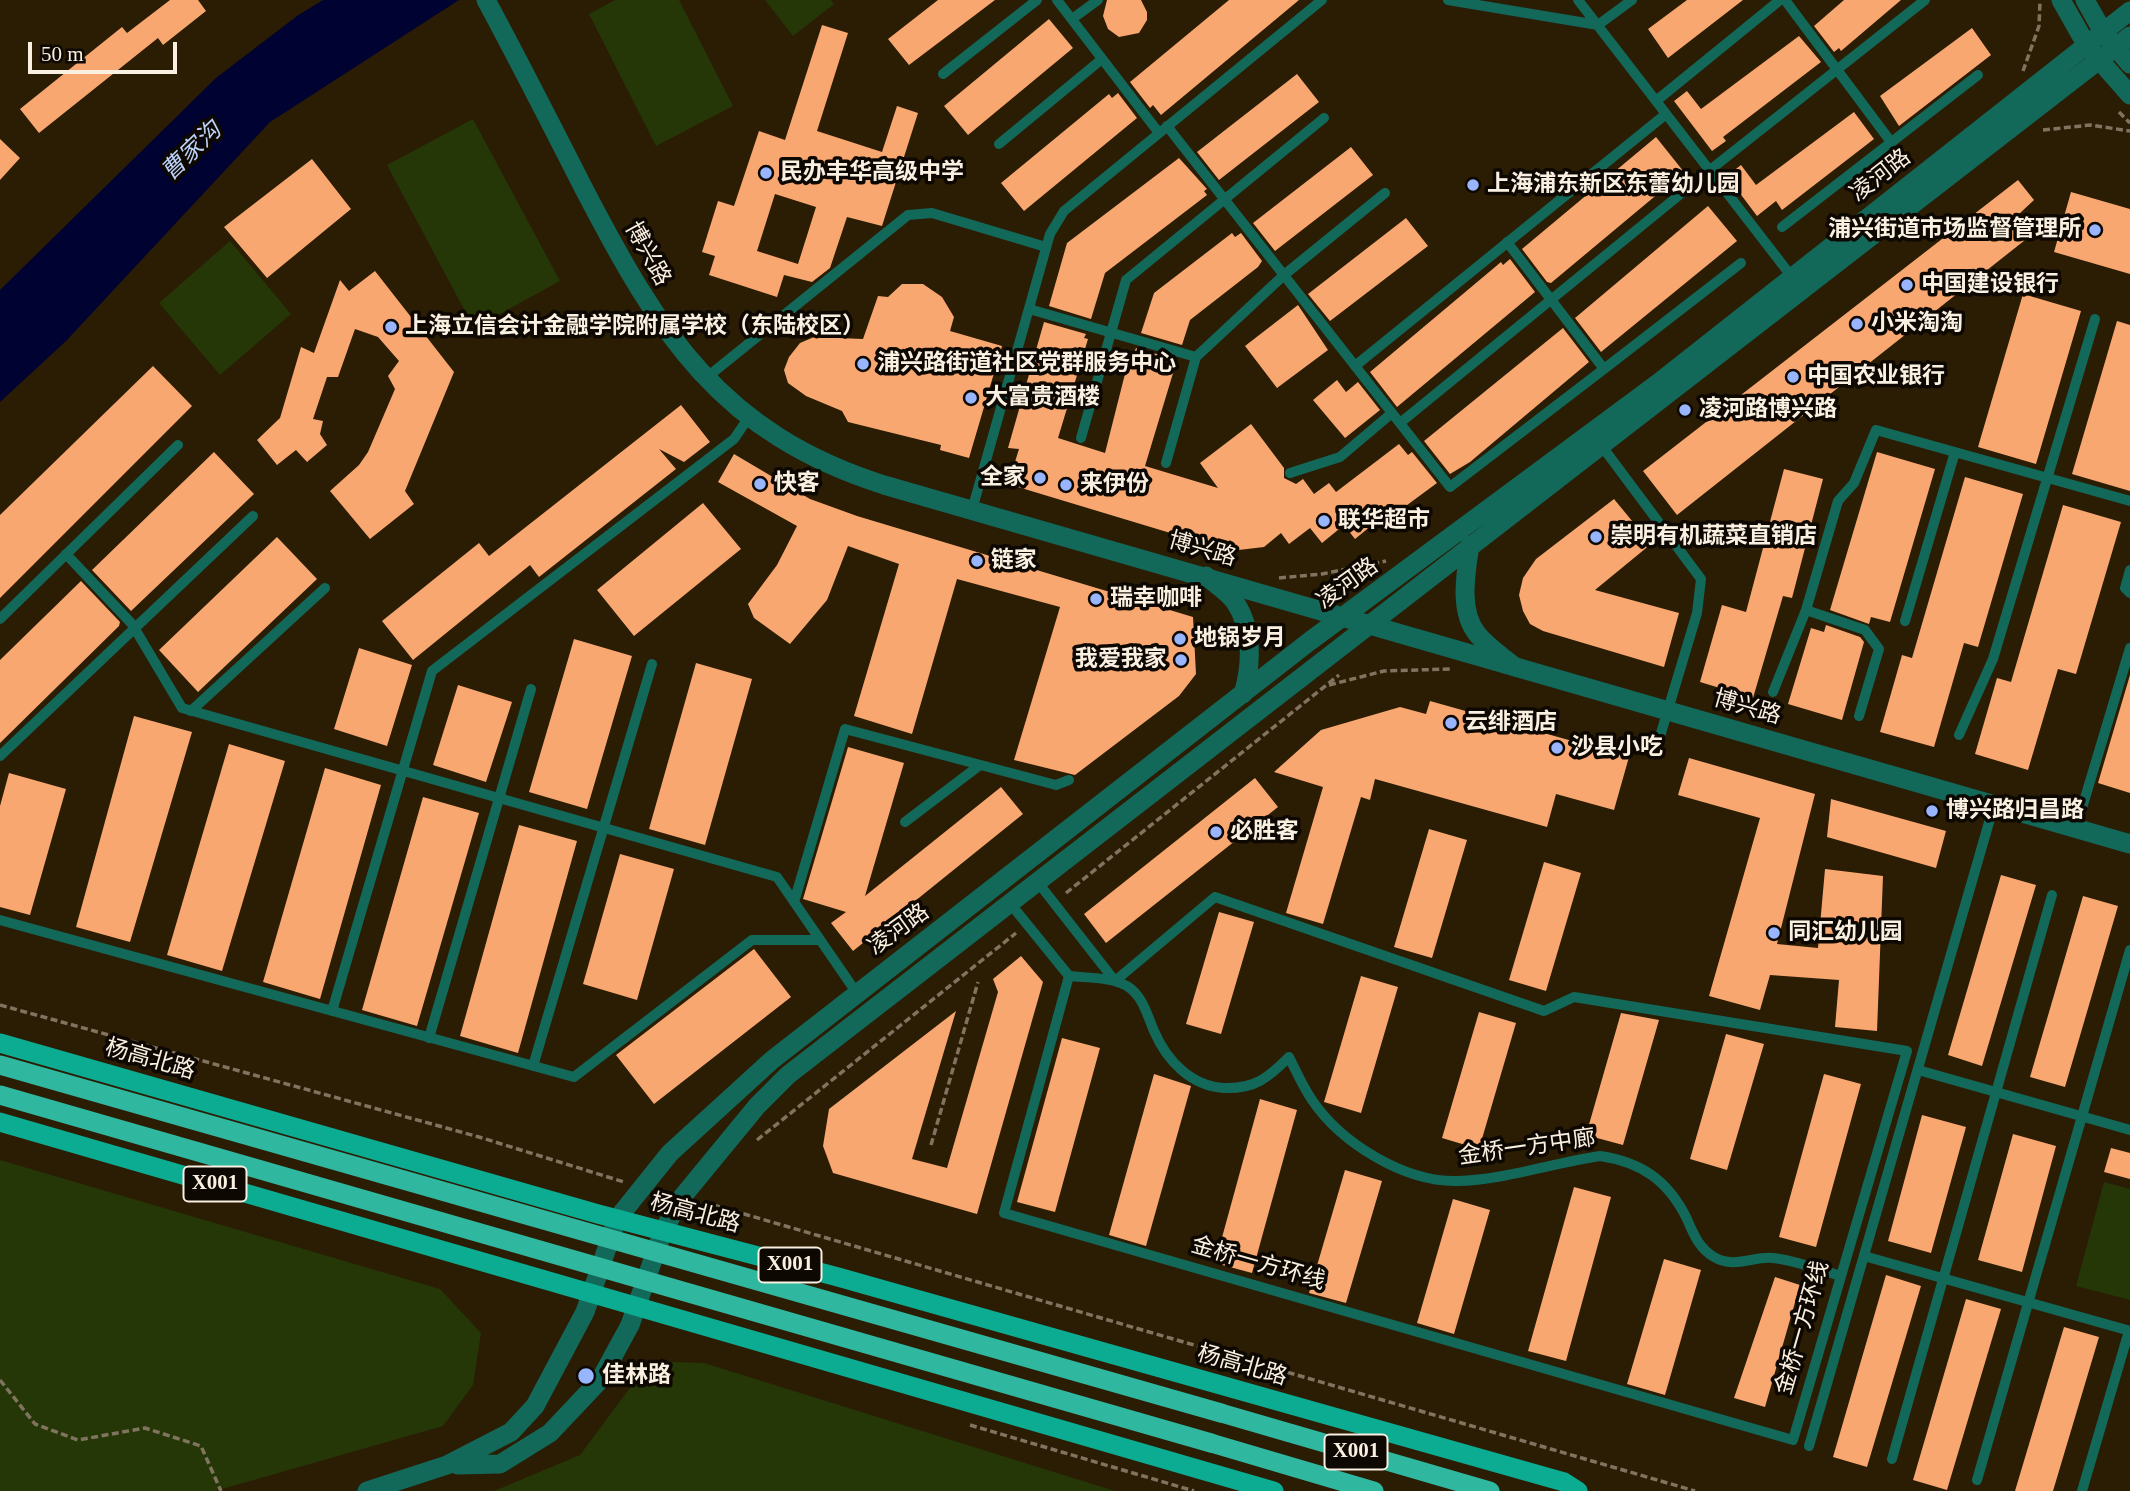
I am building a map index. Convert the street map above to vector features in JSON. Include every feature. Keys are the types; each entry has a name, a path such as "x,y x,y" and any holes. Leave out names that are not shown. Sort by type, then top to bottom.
{"highway":[{"name":"杨高北路","path":"0,1065 1490,1491"},
{"name":"X001","path":"0,1096 1374,1491"}],"main road":[{"name":"杨高北路","path":"0,1043 617,1219 838,1277 1551,1478 1578,1491"},
{"name":"X001","path":"0,1122 590,1295 637,1305 1275,1491"}],"street":[{"path":"2061,0 2093,54 2130,95"},
{"path":"2085,0 2116,39 2130,64"},
{"name":"博兴路","path":"491,8 629,276 674,342 706,378 749,417 796,448 842,470 972,510 1369,622 1515,667 2130,844"},
{"name":"凌河路","path":"617,1219 640,1186 719,1107 856,992 921,945 1243,694 1657,384 1792,277 2116,39 2130,11"},
{"name":"凌河路","path":"663,1231 683,1196 757,1106 788,1075 1601,444 2093,54"},
{"path":"1470,545 1465,575 1467,612 1476,634 1515,667"},
{"path":"1206,576 1234,600 1247,629 1250,672 1243,694"},
{"path":"367,1491 447,1465 511,1432 534,1406 585,1312 617,1219"},
{"path":"447,1465 500,1464 550,1433 600,1380 630,1325 663,1231"}],"lane":[{"path":"943,74 1037,0"},
{"path":"1057,0 1102,59 1224,200 1450,487 1741,262"},
{"path":"1072,19 1098,0"},
{"path":"972,510 1050,234 1064,211 1322,0"},
{"path":"1448,0 1598,25 1632,0"},
{"path":"1578,0 1792,277"},
{"path":"1656,101 1780,0"},
{"path":"1785,0 1891,142"},
{"path":"1400,423 1710,170 1925,0"},
{"path":"999,144 1102,59"},
{"path":"1782,227 1978,75"},
{"path":"1355,366 1666,114"},
{"path":"1081,438 1126,280 1324,118"},
{"path":"1166,463 1196,357 1284,275 1385,193"},
{"path":"706,378 908,215 932,213 1046,247"},
{"path":"1507,242 1604,369"},
{"path":"1029,309 1196,357"},
{"path":"1959,736 1993,659 2095,319"},
{"path":"1290,473 1340,457 1392,414"},
{"path":"331,1011 432,671 734,439 749,417"},
{"path":"1773,692 1806,610 1838,501 1854,483 1876,430 2130,501"},
{"path":"1601,444 1701,579 1697,613 1655,754"},
{"path":"0,619 178,445"},
{"path":"1905,621 1955,452"},
{"path":"0,756 253,516"},
{"path":"66,554 135,628 182,708 777,877 856,992"},
{"path":"2130,570 2125,588 2130,593"},
{"path":"191,710 325,588"},
{"path":"1806,610 1865,630 1879,649 1859,716"},
{"path":"2076,828 2130,648"},
{"path":"533,1066 652,664"},
{"path":"429,1038 531,689"},
{"path":"794,902 845,729 1056,785 1069,780"},
{"path":"905,822 980,765"},
{"path":"1809,1446 1994,805"},
{"path":"1037,880 1115,981"},
{"path":"1892,1460 2052,895"},
{"name":"金桥一方环线","path":"1069,976 1004,1213 1793,1440 1907,1051 1574,997 1544,1010 1215,897 1115,981"},
{"path":"1009,902 1069,976 1115,981"},
{"path":"0,920 574,1077 752,940 820,940"},
{"path":"1977,1480 2130,950"},
{"name":"金桥一方中廊","path":"1115,981 1129,987 1145,1007 1154,1032 1180,1070 1207,1087 1236,1088 1267,1080 1289,1058 1312,1100 1325,1116 1357,1146 1397,1170 1456,1181 1600,1156 1624,1160 1650,1171 1671,1192 1700,1247 1717,1259 1733,1263 1771,1258 1841,1276"},
{"path":"1918,1070 2130,1130"},
{"path":"1864,1256 2130,1331 2082,1491"}],"path":[{"path":"2020,78 2039,26 2040,2"},
{"path":"2037,131 2090,125 2130,131"},
{"path":"1270,577 1322,574 1398,556"},
{"path":"1327,685 1384,671 1463,669"},
{"path":"931,1145 978,982"},
{"path":"0,1005 479,1137 640,1186"},
{"path":"683,1196 1695,1491"},
{"path":"0,1380 35,1424 78,1440 145,1428 201,1446 221,1491"}],"green space":[{"path":"615,0 679,0 733,106 656,146 589,14"},
{"path":"765,0 831,0 834,4 793,36"},
{"path":"473,119 560,281 474,328 387,165"},
{"path":"230,241 291,314 220,375 159,303"},
{"path":"0,1160 440,1289 481,1333 473,1385 443,1426 215,1491 0,1491"},
{"path":"2104,1182 2130,1189 2130,1300 2076,1286"},
{"path":"650,1361 704,1363 1115,1491 494,1491 580,1455"}],"water":[{"name":"曹家沟","path":"323,0 459,0 270,122 66,341 0,402 0,290 216,78 297,16"}],"building":[{"path":"170,0 198,0 206,11 163,45 158,38 39,133 20,109 122,27 127,33"},
{"path":"938,0 995,0 909,65 888,39"},
{"path":"1107,0 1141,0 1147,12 1147,20 1139,33 1119,37 1108,29 1103,16"},
{"path":"1229,0 1299,0 1161,115 1153,105 1150,108 1130,82"},
{"path":"1687,0 1743,0 1668,58 1648,29"},
{"path":"1844,0 1901,0 1841,51 1839,48 1834,52 1814,26"},
{"path":"1049,19 1073,48 968,135 944,106"},
{"path":"822,25 848,33 817,131 882,152 897,106 918,113 882,226 847,217 830,268 812,282 784,275 777,297 709,275 715,256 702,252 718,201 734,206 759,131 785,140","holes":["775,194 816,207 798,264 757,251"]},
{"path":"1972,28 1991,55 1899,126 1880,96"},
{"path":"1799,36 1821,62 1723,137 1726,141 1712,151 1674,101 1687,91 1701,109"},
{"path":"1297,74 1319,102 1219,180 1197,152"},
{"path":"1118,93 1137,118 1024,211 1001,183 1109,94 1112,98"},
{"path":"1854,112 1874,139 1782,210 1776,201 1757,216 1727,176 1741,165 1756,185"},
{"path":"1656,137 1684,172 1551,283 1547,282 1522,249"},
{"path":"0,139 20,158 0,180"},
{"path":"1351,147 1373,175 1275,251 1253,223"},
{"path":"1179,158 1207,189 1204,191 1207,195 1105,273 1091,319 1049,306 1067,243"},
{"path":"312,159 351,209 267,278 224,227"},
{"path":"2018,180 2034,200 2018,215 2034,233 1677,515 1643,471"},
{"name":"浦兴街道市场监督管理所","path":"2071,192 2130,209 2130,274 2054,252"},
{"path":"1708,206 1737,241 1601,352 1575,318"},
{"path":"1406,218 1428,246 1330,321 1308,294"},
{"path":"1232,233 1235,237 1241,233 1262,261 1258,267 1190,320 1182,345 1141,333 1154,293"},
{"path":"1510,259 1535,292 1397,407 1370,372 1501,262 1503,265"},
{"path":"375,271 454,372 405,491 414,504 370,539 330,491 359,465 368,452 395,389 388,376 399,361 378,337 355,329 338,377 327,377 313,419 323,421 320,434 327,445 307,462 296,450 277,465 257,440 280,418 301,347 314,353 340,280 349,291"},
{"name":"浦兴路街道社区党群服务中心","path":"902,284 923,284 942,297 954,317 950,331 1002,346 969,458 940,450 941,445 848,422 842,411 806,396 788,383 784,370 789,357 800,343 814,337 863,339 878,296 888,297"},
{"path":"2023,294 2081,311 2036,464 1978,447"},
{"path":"1298,305 1328,350 1277,388 1245,346"},
{"path":"2117,321 2130,325 2130,491 2072,474"},
{"path":"1044,322 1086,334 1084,338 1088,339 1058,438 1105,453 1130,354 1133,355 1136,348 1177,360 1145,466 1218,488 1200,463 1251,424 1284,468 1284,478 1296,484 1303,479 1314,494 1329,483 1336,492 1399,444 1408,455 1412,452 1437,483 1380,525 1377,521 1355,539 1344,525 1322,543 1310,528 1289,544 1281,533 1264,547 1230,551 1008,484 1019,449 1008,448"},
{"path":"1563,328 1589,362 1470,462 1450,474 1424,441"},
{"path":"153,366 192,406 0,598 0,515"},
{"path":"1337,380 1346,392 1358,382 1380,410 1345,438 1313,400"},
{"path":"681,405 710,442 684,462 659,449 676,469 539,577 530,565 413,660 382,621 479,543 489,556"},
{"path":"214,452 254,494 131,611 92,570"},
{"path":"1877,452 1935,469 1890,622 1871,617 1869,624 1830,610"},
{"path":"734,454 810,499 857,516 1193,617 1196,674 1179,696 1075,775 1014,760 1060,607 957,579 912,734 854,716 899,564 848,546 827,600 790,644 754,618 748,604 777,565 797,526 718,482"},
{"path":"1784,469 1823,479 1792,598 1783,596 1753,698 1700,682 1722,605 1746,612"},
{"path":"1965,477 2023,494 1978,647 1964,643 1934,747 1880,732 1902,655 1912,658"},
{"path":"1614,499 1651,544 1595,590 1679,613 1664,667 1543,631 1530,624 1523,611 1519,595 1523,578 1536,559"},
{"path":"703,503 741,549 634,636 597,590"},
{"path":"2063,505 2121,522 2076,674 2058,669 2028,770 1975,754 1997,678 2011,682"},
{"path":"277,537 317,579 198,692 159,650"},
{"path":"81,581 120,622 119,626 0,743 0,660"},
{"path":"1826,625 1860,637 1864,642 1842,720 1788,704 1811,628 1824,632"},
{"path":"574,639 632,656 587,809 529,792"},
{"path":"359,648 412,665 387,746 334,729"},
{"path":"696,663 752,679 705,845 649,829"},
{"path":"2130,675 2130,793 2098,783"},
{"path":"458,685 512,702 486,782 433,765"},
{"path":"1430,701 1629,757 1614,810 1556,794 1547,827 1375,779 1370,800 1361,797 1323,924 1286,913 1323,787 1274,772 1321,730 1400,707 1426,714"},
{"path":"134,716 192,732 130,942 76,927"},
{"path":"229,744 285,761 222,971 167,955"},
{"path":"848,747 904,763 865,896 1001,787 1023,814 853,951 831,923 846,912 803,899"},
{"path":"1689,758 1815,794 1777,944 1818,948 1825,869 1883,876 1877,1031 1835,1027 1839,980 1770,975 1760,1010 1709,996 1760,818 1678,795"},
{"path":"325,768 381,785 320,999 263,982"},
{"path":"9,773 66,789 30,915 0,907 0,806"},
{"path":"1255,778 1278,807 1106,943 1084,914"},
{"path":"423,797 479,813 417,1026 362,1010"},
{"path":"1831,799 1946,831 1936,868 1827,837"},
{"path":"519,825 577,841 518,1053 460,1036"},
{"path":"1429,829 1467,840 1432,958 1394,947"},
{"path":"620,854 674,869 637,1000 583,984"},
{"path":"1544,862 1581,873 1546,991 1509,980"},
{"path":"2001,875 2036,885 1982,1066 1948,1055"},
{"path":"2083,896 2118,906 2065,1087 2030,1077"},
{"path":"1219,912 1254,922 1221,1034 1186,1024"},
{"path":"754,949 791,997 654,1104 616,1055"},
{"path":"1021,956 1043,982 977,1214 833,1173 823,1146 829,1109 956,1011 912,1159 947,1168 998,992 993,979"},
{"path":"1361,976 1398,987 1361,1113 1324,1102"},
{"path":"1479,1012 1516,1023 1479,1149 1442,1138"},
{"path":"1621,1013 1659,1020 1623,1145 1586,1135"},
{"path":"1726,1034 1764,1044 1727,1170 1690,1159"},
{"path":"1062,1038 1100,1048 1055,1212 1017,1202"},
{"path":"1154,1074 1191,1086 1146,1246 1109,1235"},
{"path":"1824,1074 1861,1084 1816,1247 1779,1237"},
{"path":"1260,1099 1297,1110 1252,1273 1215,1263"},
{"path":"1922,1115 1966,1127 1931,1253 1888,1241"},
{"path":"2013,1134 2056,1146 2022,1272 1978,1260"},
{"path":"2111,1148 2130,1153 2130,1179 2104,1172"},
{"path":"1345,1170 1382,1181 1346,1303 1309,1293"},
{"path":"1574,1187 1611,1197 1566,1361 1528,1351"},
{"path":"1453,1199 1490,1210 1454,1334 1417,1323"},
{"path":"1664,1259 1701,1270 1665,1395 1627,1384"},
{"path":"1886,1275 1921,1286 1867,1467 1833,1457"},
{"path":"1775,1277 1800,1285 1765,1407 1734,1398"},
{"path":"1966,1299 2001,1309 1947,1490 1913,1480"},
{"path":"2064,1327 2099,1337 2053,1491 2015,1491"}],"place":[{"name":"民办丰华高级中学","path":"766,173"},
{"name":"上海浦东新区东蕾幼儿园","path":"1473,185"},
{"name":"浦兴街道市场监督管理所","path":"2095,230"},
{"name":"中国建设银行","path":"1907,285"},
{"name":"小米淘淘","path":"1857,324"},
{"name":"上海立信会计金融学院附属学校（东陆校区）","path":"391,327"},
{"name":"浦兴路街道社区党群服务中心","path":"863,364"},
{"name":"中国农业银行","path":"1793,377"},
{"name":"大富贵酒楼","path":"971,398"},
{"name":"凌河路博兴路","path":"1685,410"},
{"name":"全家","path":"1040,478"},
{"name":"快客","path":"760,484"},
{"name":"来伊份","path":"1066,485"},
{"name":"联华超市","path":"1324,521"},
{"name":"崇明有机蔬菜直销店","path":"1596,537"},
{"name":"链家","path":"977,561"},
{"name":"瑞幸咖啡","path":"1096,599"},
{"name":"地锅岁月","path":"1180,639"},
{"name":"我爱我家","path":"1181,660"},
{"name":"云绯酒店","path":"1451,723"},
{"name":"沙县小吃","path":"1557,748"},
{"name":"博兴路归昌路","path":"1932,811"},
{"name":"必胜客","path":"1216,832"},
{"name":"同汇幼儿园","path":"1774,933"},
{"name":"佳林路","path":"586,1376"}]}
